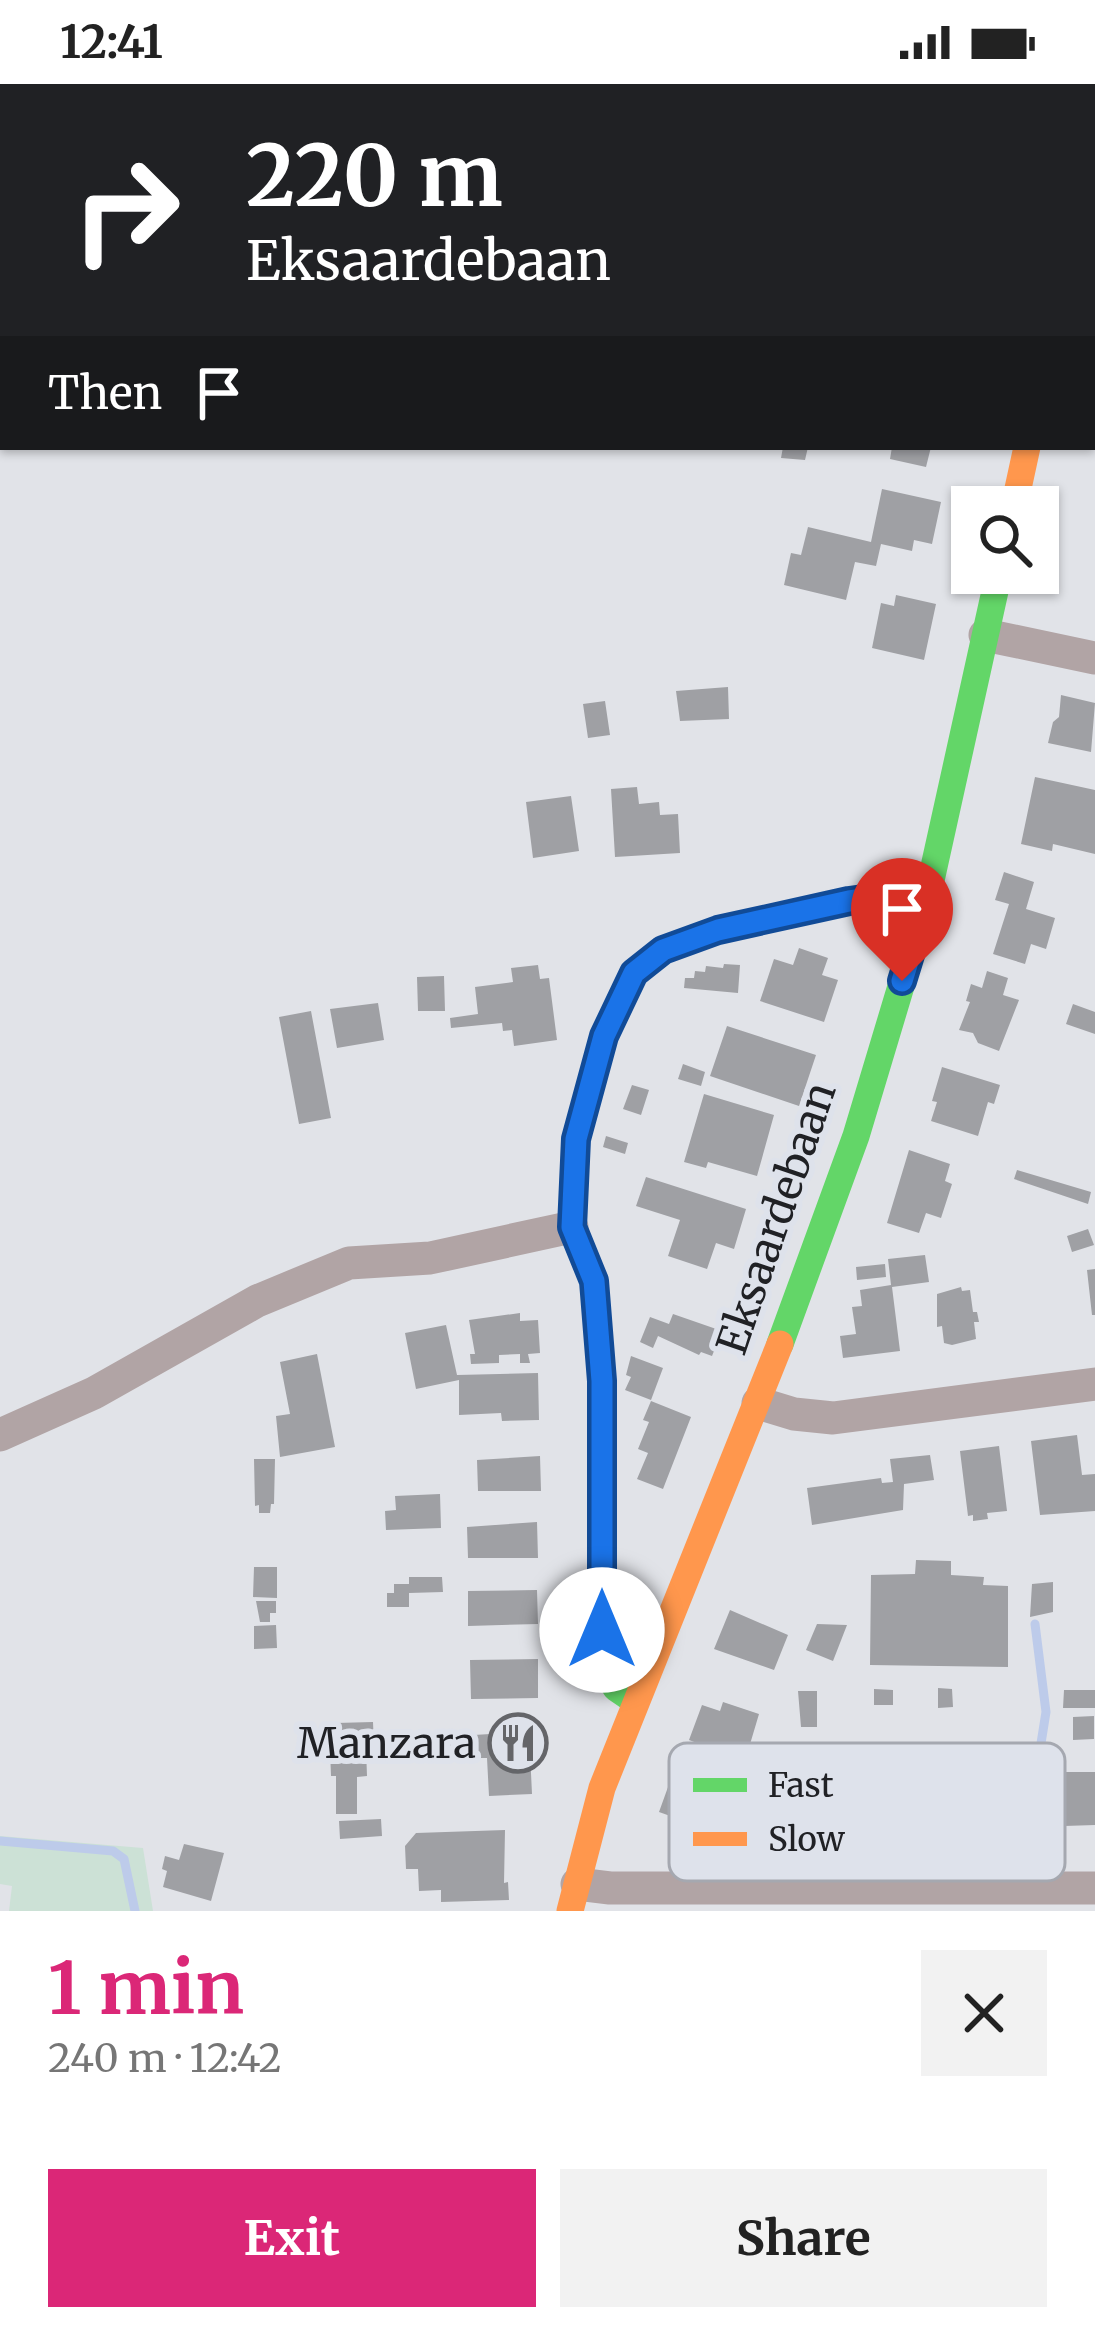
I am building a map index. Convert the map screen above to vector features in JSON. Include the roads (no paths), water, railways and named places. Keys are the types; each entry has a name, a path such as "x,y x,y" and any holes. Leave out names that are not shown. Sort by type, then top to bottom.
{"main road":[{"path":"1019,486 1026,450"},
{"name":"Eksaardebaan","path":"573,1898 602,1788 758,1403 856,1136 926,903 995,594"},
{"path":"635,1702 616,1688 604,1669 602,1381 594,1281 572,1227 576,1139 604,1036 634,973 663,950 718,930 885,896 926,903"}],"street":[{"path":"986,635 1095,658"},
{"path":"0,1435 94,1393 257,1301 349,1262 430,1258 572,1227"},
{"name":"Eksaardebaan","path":"758,1403 794,1414 833,1418 1095,1384"},
{"path":"573,1898 610,1888 1095,1888"}],"waterway":[{"path":"1035,1624 1046,1712 1041,1743"},
{"path":"0,1841 113,1851 124,1859 135,1911"}],"place":[{"name":"Manzara","path":"518,1743"}]}
